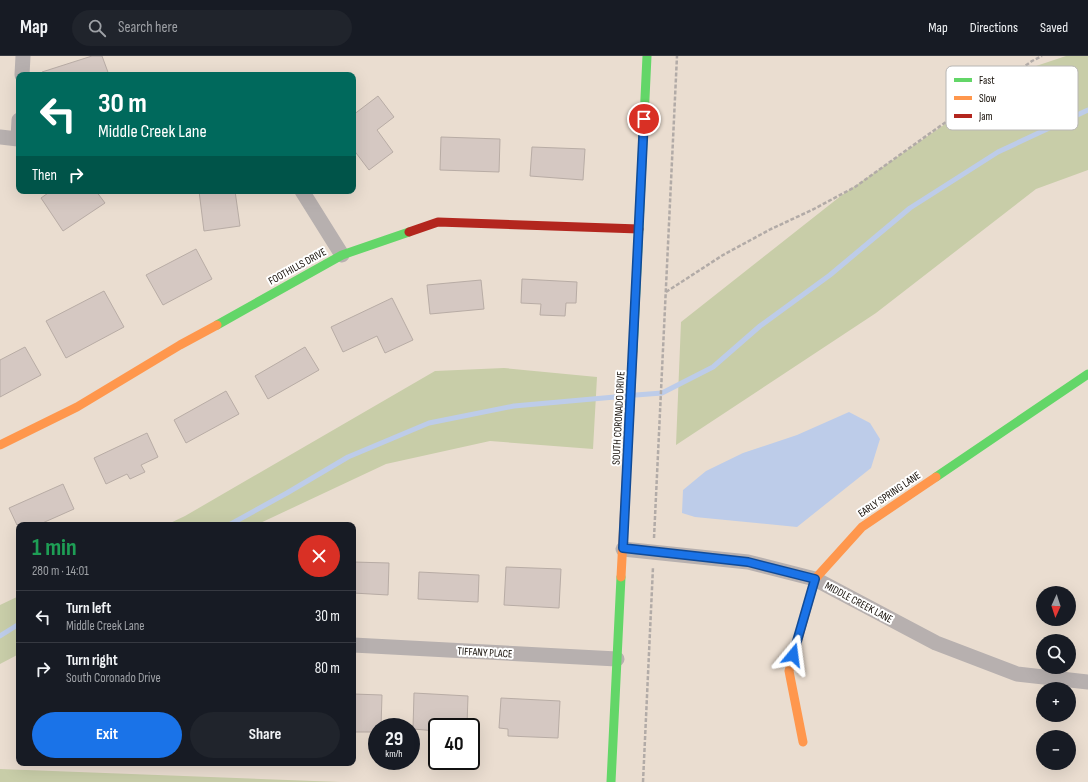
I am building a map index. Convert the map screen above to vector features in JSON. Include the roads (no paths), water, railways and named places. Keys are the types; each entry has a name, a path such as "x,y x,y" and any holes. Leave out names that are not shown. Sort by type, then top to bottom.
{"street":[{"path":"22,72 23,56"},
{"name":"SOUTH CORONADO DRIVE","path":"611,782 647,56"},
{"path":"0,137 16,138"},
{"path":"304,194 342,255"},
{"name":"FOOTHILLS DRIVE","path":"0,445 77,407 180,345 342,255 438,222 639,229"},
{"name":"EARLY SPRING LANE","path":"804,742 789,671 815,579 862,527 1088,374"},
{"name":"MIDDLE CREEK LANE","path":"623,548 748,562 815,579 936,643 987,663 1017,674 1088,682"},
{"name":"TIFFANY PLACE","path":"356,645 617,660"}],"water":[{"path":"849,412 870,423 880,439 871,468 797,527 695,517 682,513 683,490 706,471 743,453 797,435"}],"waterway":[{"path":"1078,115 1088,110"},
{"path":"636,395 662,393 713,367 760,326 830,275 910,208 998,152 1045,130"},
{"path":"234,522 348,457 429,423 514,406 626,396"},
{"path":"0,636 16,626"}]}
